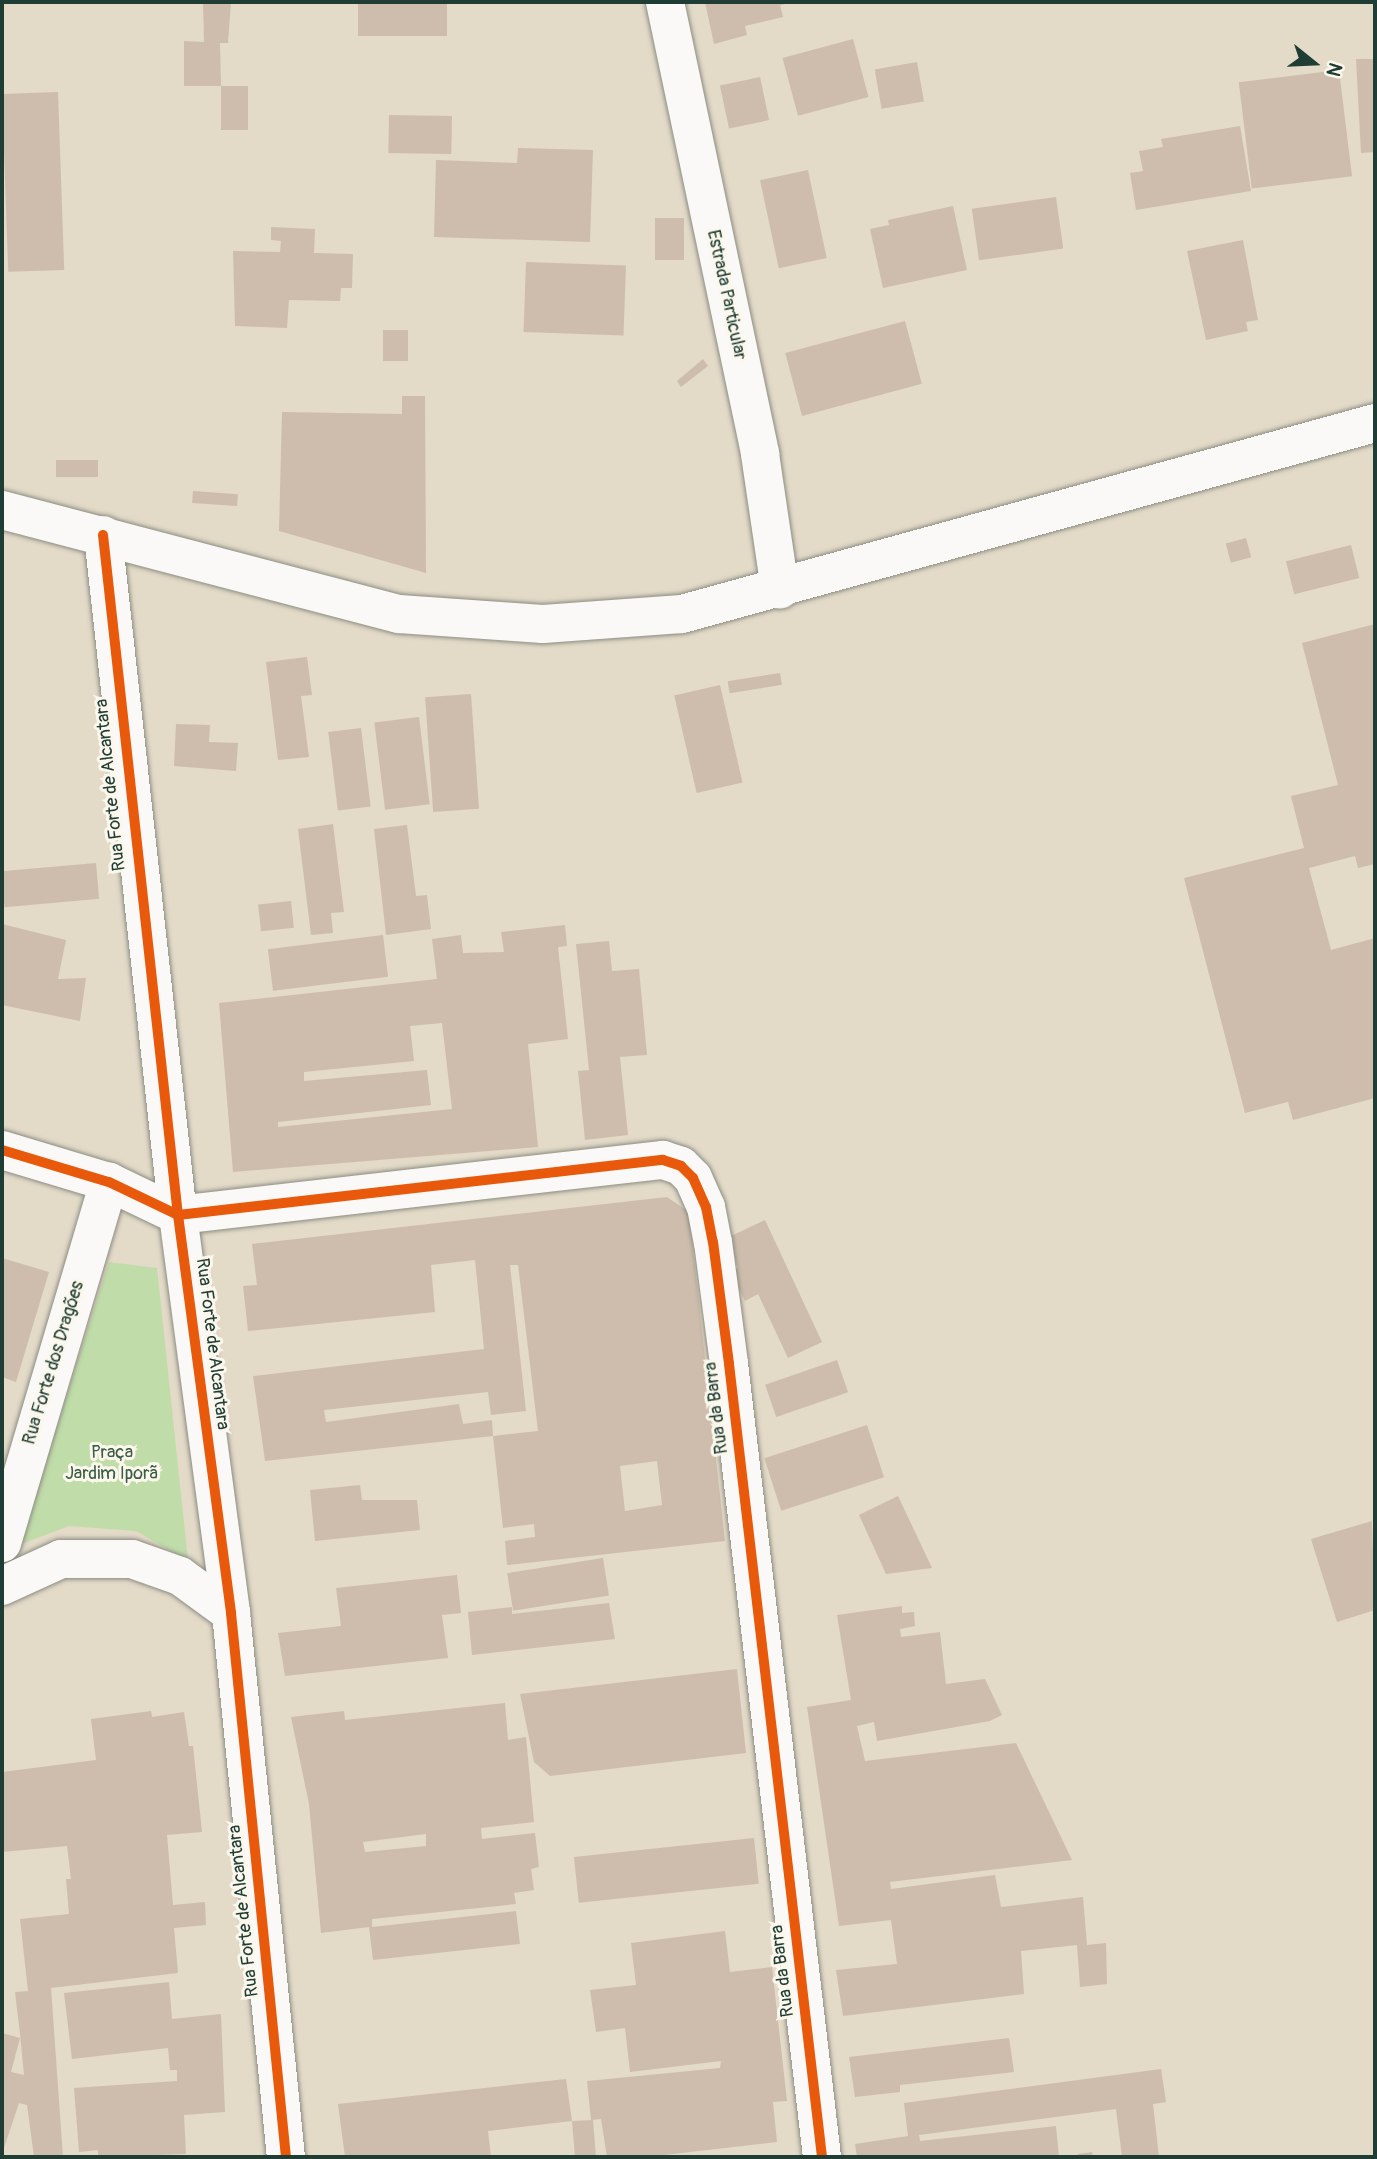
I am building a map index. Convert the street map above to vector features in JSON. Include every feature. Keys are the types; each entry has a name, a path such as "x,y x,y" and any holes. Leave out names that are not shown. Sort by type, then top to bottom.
{"street":[{"name":"Estrada Particular","path":"665,2 760,454 780,590"},
{"path":"2,509 399,614 543,624 682,614 780,590 1375,423"},
{"name":"Rua Forte de Alcantara","path":"103,535 178,1215 231,1613 286,2157"},
{"path":"2,1150 109,1182 178,1215"},
{"name":"Rua da Barra","path":"178,1215 663,1160 681,1166 693,1178 713,1242 822,2157"},
{"name":"Rua Forte dos Dragões","path":"2,1544 109,1182"},
{"path":"2,1586 61,1559 132,1559 180,1576 231,1613"}],"green space":[{"name":"Praça Jardim Iporã","path":"109,1262 157,1268 188,1561 136,1531 69,1526 19,1545"}],"building":[{"path":"203,2 231,2 228,43 220,43 221,86 184,86 184,41 204,42"},
{"path":"358,2 447,2 447,36 358,36"},
{"path":"705,2 791,3 780,5 783,17 745,26 747,35 714,44"},
{"path":"853,39 869,97 798,116 782,58"},
{"path":"1356,59 1375,59 1375,152 1361,153"},
{"path":"917,62 924,101 882,109 875,69"},
{"path":"1339,70 1352,176 1252,189 1239,82"},
{"path":"760,77 769,120 729,129 720,86"},
{"path":"221,86 248,86 248,130 221,130"},
{"path":"58,92 64,270 8,272 2,94"},
{"path":"389,115 452,116 451,154 388,153"},
{"path":"1240,126 1251,191 1136,210 1130,173 1143,171 1139,151 1163,147 1161,139"},
{"path":"518,148 593,150 590,242 434,237 436,160 517,163"},
{"path":"808,170 827,258 779,268 760,180"},
{"path":"1056,197 1063,248 979,260 972,209"},
{"path":"953,206 967,270 883,288 870,229 889,225 888,220"},
{"path":"655,218 684,218 684,260 655,260"},
{"path":"271,227 315,229 314,253 353,254 352,288 341,288 340,301 289,300 287,328 235,326 233,251 280,252 281,241 271,240"},
{"path":"1243,240 1258,320 1246,322 1248,331 1206,340 1187,251"},
{"path":"526,262 626,265 623,335 524,332"},
{"path":"905,321 922,384 802,416 785,353"},
{"path":"383,330 408,330 408,361 383,361"},
{"path":"703,359 708,366 681,387 677,381"},
{"path":"402,396 425,396 426,573 279,531 282,412 402,414"},
{"path":"56,460 98,460 98,477 56,477"},
{"path":"193,491 238,494 237,506 192,503"},
{"path":"1246,538 1251,557 1231,563 1226,543"},
{"path":"1351,545 1359,578 1294,594 1286,561"},
{"path":"1375,624 1375,864 1358,868 1355,856 1309,868 1331,950 1375,938 1375,1098 1293,1120 1288,1102 1245,1113 1184,878 1304,848 1291,796 1338,785 1302,643"},
{"path":"307,657 312,695 301,696 309,757 278,760 266,662"},
{"path":"780,673 782,685 730,693 728,681"},
{"path":"720,685 742,782 697,793 674,696"},
{"path":"471,694 479,809 433,812 425,697"},
{"path":"419,717 430,804 385,810 374,722"},
{"path":"176,724 210,725 209,742 238,743 236,771 174,766"},
{"path":"361,728 371,806 338,810 328,732"},
{"path":"333,824 344,912 331,913 333,933 311,935 298,829"},
{"path":"407,825 416,896 427,895 431,929 386,935 374,829"},
{"path":"96,863 99,899 4,907 2,871"},
{"path":"291,901 294,928 261,931 258,904"},
{"path":"2,924 66,940 58,979 86,978 80,1021 2,1005"},
{"path":"565,925 567,946 558,947 568,1039 528,1044 538,1147 233,1172 219,1003 437,979 432,939 461,935 463,953 504,952 501,932","holes":["442,1023 452,1109 278,1127 278,1122 431,1105 427,1070 304,1081 304,1072 414,1061 410,1026"]},
{"path":"383,935 388,977 273,991 268,949"},
{"path":"609,941 612,971 639,969 647,1055 620,1057 628,1135 585,1140 578,1071 589,1070 576,944"},
{"path":"667,1197 689,1212 725,1541 507,1565 505,1541 535,1537 534,1524 503,1528 493,1436 265,1461 253,1376 484,1349 475,1260 431,1265 435,1312 248,1331 243,1286 257,1285 252,1244","holes":["510,1265 518,1265 538,1431 493,1436 492,1420 463,1424 459,1404 326,1422 324,1410 488,1392 491,1415 526,1411","657,1461 662,1505 625,1511 620,1466"]},
{"path":"765,1220 822,1342 788,1358 758,1294 745,1301 731,1271 738,1268 729,1237"},
{"path":"2,1258 49,1272 16,1382 2,1377"},
{"path":"837,1360 848,1392 776,1417 765,1385"},
{"path":"867,1425 884,1477 781,1511 764,1458"},
{"path":"360,1485 362,1500 417,1500 420,1530 315,1541 310,1490"},
{"path":"898,1496 932,1568 886,1574 859,1515"},
{"path":"1372,1521 1375,1610 1337,1622 1311,1539"},
{"path":"603,1558 609,1596 513,1611 507,1573"},
{"path":"457,1575 461,1613 442,1615 448,1658 285,1676 278,1633 341,1626 336,1588"},
{"path":"609,1603 615,1639 472,1655 468,1612 512,1607 512,1614"},
{"path":"902,1606 902,1613 914,1612 915,1626 900,1629 901,1637 940,1632 946,1684 985,1679 1002,1715 990,1721 877,1741 874,1722 857,1726 865,1761 1016,1743 1072,1860 890,1882 891,1889 995,1875 1001,1907 1083,1897 1087,1945 1106,1943 1107,1984 1080,1987 1077,1945 1021,1951 1024,1994 843,2016 836,1970 897,1964 891,1920 839,1926 807,1707 851,1700 837,1615"},
{"path":"737,1669 746,1753 550,1776 534,1762 520,1694"},
{"path":"505,1703 508,1740 526,1737 534,1822 481,1828 482,1839 535,1833 539,1867 531,1869 534,1890 514,1893 516,1904 372,1919 372,1927 516,1911 520,1944 373,1960 369,1927 321,1933 309,1804 291,1717 344,1711 345,1720","holes":["426,1834 426,1846 365,1852 363,1842"]},
{"path":"151,1711 152,1717 184,1712 189,1746 193,1746 202,1832 167,1835 173,1905 205,1902 206,1925 174,1928 178,1973 51,1988 63,2157 34,2157 27,2105 19,2103 2,2154 2,2033 20,2038 11,2072 24,2075 20,2034 15,1992 28,1991 20,1919 69,1914 66,1879 71,1879 67,1846 2,1852 2,1772 96,1760 91,1719"},
{"path":"754,1838 759,1884 579,1903 574,1857"},
{"path":"725,1931 730,1972 772,1967 787,2101 773,2102 777,2142 647,2157 607,2157 601,2119 591,2120 587,2081 720,2068 721,2061 630,2072 625,2028 596,2032 590,1990 636,1985 631,1943"},
{"path":"169,1982 172,2019 221,2014 225,2112 184,2115 186,2154 98,2157 98,2150 79,2152 74,2088 177,2081 177,2070 170,2070 168,2048 72,2059 64,1993"},
{"path":"1009,2038 1014,2072 900,2085 900,2092 855,2097 849,2057"},
{"path":"1161,2069 1166,2102 1153,2104 1159,2157 1122,2157 1116,2109 919,2135 920,2141 1056,2126 1059,2157 857,2157 855,2144 908,2136 904,2103"},
{"path":"566,2079 572,2121 488,2131 491,2157 345,2157 338,2104"},
{"path":"593,2120 596,2157 575,2157 572,2121"},
{"path":"1092,2152 1093,2157 1079,2157 1078,2154"}],"cycle path":[{"path":"103,535 178,1215 231,1613 286,2157"},
{"path":"2,1150 109,1182 178,1215 663,1160 681,1166 693,1178 706,1207 713,1242 822,2157"}]}
